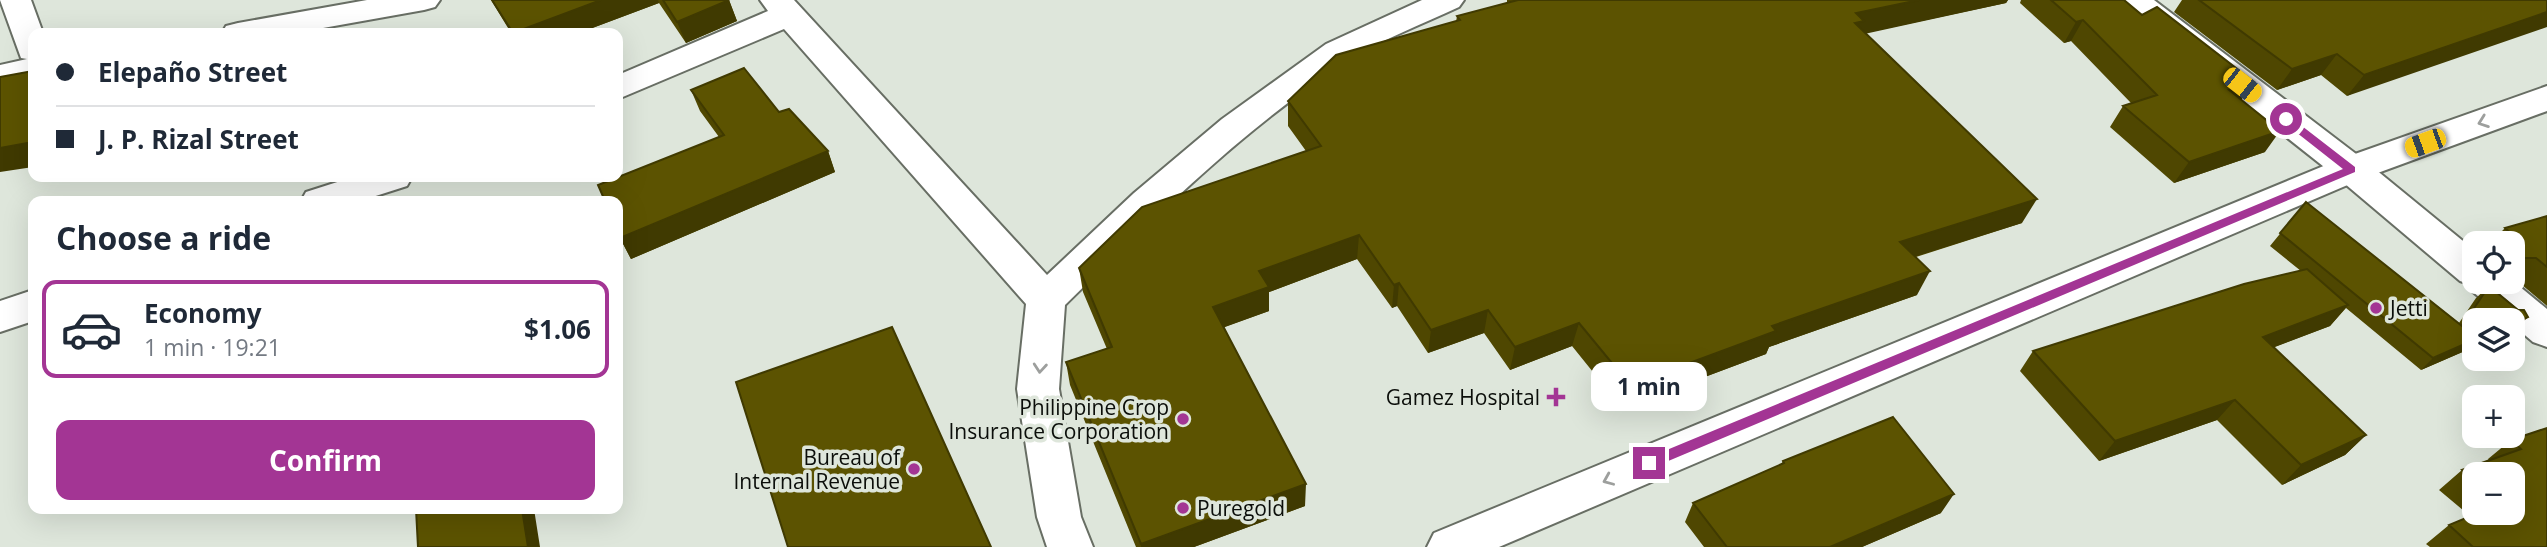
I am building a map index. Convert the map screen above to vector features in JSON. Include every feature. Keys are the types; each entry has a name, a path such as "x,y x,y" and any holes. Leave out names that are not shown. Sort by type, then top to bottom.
{"street":[{"path":"15,0 28,36"},
{"path":"266,28 422,0"},
{"path":"1070,547 1059,517 1038,389 1046,300 1147,202 1234,127 1338,52 1448,0"},
{"path":"2133,0 2351,169 2462,261"},
{"path":"623,86 782,8 1046,300"},
{"path":"0,76 28,70"},
{"path":"1450,547 2351,169 2547,98"},
{"path":"335,196 378,182"},
{"path":"2502,294 2547,331"},
{"path":"0,317 28,307"}],"building":[{"path":"492,0 601,0 526,28 510,28"},
{"path":"663,0 729,0 677,22"},
{"path":"1518,0 1919,0 1856,13 1864,21 1855,23 2037,199 1900,242 1930,271 1772,326 1776,331 1630,385 1579,323 1515,347 1488,310 1431,330 1399,283 1394,285 1359,235 1259,271 1269,287 1213,307 1306,484 1141,544 1066,362 1112,347 1079,268 1142,207 1321,146 1288,101 1336,55 1460,20 1457,16"},
{"path":"2051,0 2124,0 2142,15 2157,7 2254,82 2229,90 2280,131 2189,162 2123,106 2157,95 2083,20 2076,22"},
{"path":"2199,0 2547,0 2547,12 2364,75 2337,54 2292,69"},
{"path":"744,68 779,112 789,109 828,151 623,237 623,196 603,196 598,185 623,182 623,175 724,135 691,90"},
{"path":"28,72 28,143 0,148 0,77"},
{"path":"2306,202 2462,326 2462,345 2433,358 2280,233"},
{"path":"2547,216 2547,267 2536,258 2525,258 2525,231 2508,231 2505,228"},
{"path":"2307,269 2348,305 2263,337 2366,435 2301,465 2235,400 2115,441 2033,351 2244,284"},
{"path":"2484,294 2499,294 2516,308 2474,308"},
{"path":"892,327 991,547 788,547 736,382"},
{"path":"1893,417 1954,494 1830,547 1727,547 1693,503 1784,463 1783,461"},
{"path":"2547,428 2547,547 2473,547 2449,525 2462,520 2462,525 2525,525 2525,462 2484,462 2525,448 2525,435"},
{"path":"416,514 523,514 528,547 418,547"}],"place":[{"name":"Jetti","path":"2376,308"},
{"name":"Gamez Hospital","path":"1556,397"},
{"name":"Philippine Crop Insurance Corporation","path":"1183,419"},
{"name":"Bureau of Internal Revenue","path":"914,469"},
{"name":"Puregold","path":"1183,508"}],"route":[{"path":"1649,463 2351,169 2286,119"}]}
